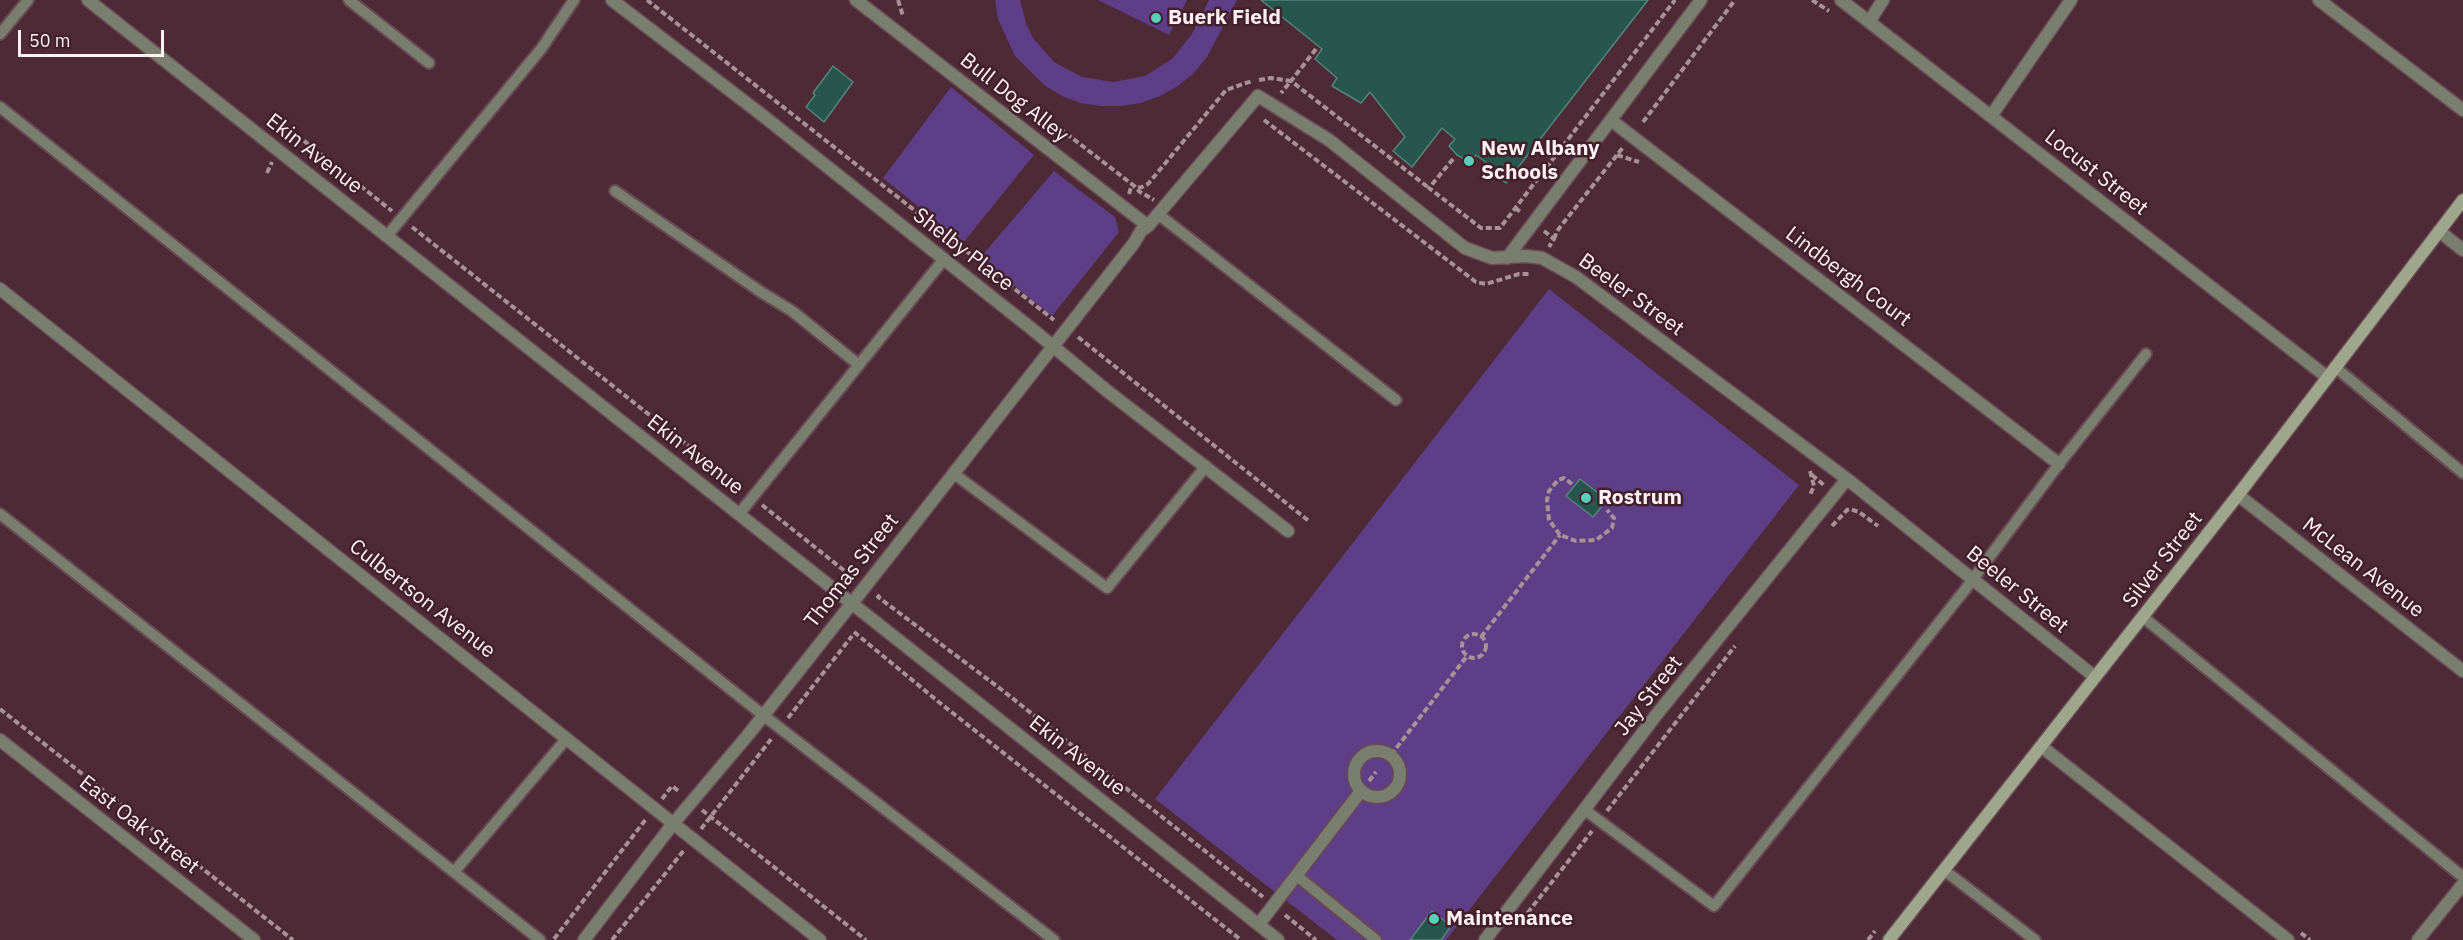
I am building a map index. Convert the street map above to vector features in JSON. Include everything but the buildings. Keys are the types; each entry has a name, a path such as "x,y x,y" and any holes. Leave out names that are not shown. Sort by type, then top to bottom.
{"main road":[{"name":"Silver Street","path":"1889,940 2238,495 2463,200"}],"street":[{"name":"Ekin Avenue","path":"88,0 1278,940"},
{"name":"Shelby Place","path":"612,0 762,115 1288,531"},
{"name":"Bull Dog Alley","path":"856,0 1148,226"},
{"path":"1507,258 1701,0"},
{"name":"Locust Street","path":"1841,0 2331,372"},
{"path":"1869,22 1883,0"},
{"path":"1991,116 2071,0"},
{"path":"2319,0 2463,110"},
{"name":"Beeler Street","path":"1148,226 1258,96 1329,140 1465,248 1486,257 1542,258 1576,277 1847,479 2096,677"},
{"name":"Lindbergh Court","path":"1612,121 2060,464"},
{"name":"Thomas Street","path":"584,940 672,825 852,603 1134,243 1141,231 1148,226"},
{"path":"2439,231 2463,250"},
{"name":"Culbertson Avenue","path":"0,290 567,738 672,825 820,940"},
{"name":"Jay Street","path":"1485,940 1657,714 1847,479"},
{"name":"McLean Avenue","path":"2238,495 2463,671"},
{"name":"East Oak Street","path":"0,740 254,940"},
{"path":"2042,747 2288,940"},
{"path":"1378,751 1391,755 1399,768 1398,782 1394,788 1389,793 1375,796 1361,791 1354,779 1355,765 1359,759 1364,754 1378,751"},
{"path":"1259,924 1361,791"},
{"path":"2418,940 2463,884"}],"lane":[{"path":"0,34 28,0"},
{"path":"349,0 429,63"},
{"path":"387,236 541,49 574,0"},
{"path":"0,107 763,715 1054,940"},
{"path":"615,190 760,292 792,311 859,365"},
{"path":"1158,213 1396,400"},
{"path":"739,514 944,259"},
{"path":"1585,810 1714,906 1973,580 2146,354"},
{"path":"2331,372 2463,473"},
{"path":"953,473 1107,588 1206,466"},
{"path":"0,514 540,940"},
{"path":"2143,617 2463,877"},
{"path":"454,873 567,738"},
{"path":"1944,870 2035,940"},
{"path":"1297,876 1376,940"}],"path":[{"path":"647,0 1055,321"},
{"path":"898,0 902,15 911,22"},
{"path":"1030,117 1050,121 1137,188 1148,184 1226,90 1250,81 1271,78 1291,81 1481,228 1500,228 1675,0"},
{"path":"1643,122 1735,0"},
{"path":"1812,0 1838,18"},
{"path":"1291,81 1316,49"},
{"path":"267,173 284,125 851,576"},
{"path":"1429,188 1453,159"},
{"path":"1077,337 1310,522"},
{"path":"1572,484 1564,478 1558,480 1549,491 1547,500 1549,520 1560,535 1576,541 1596,540 1612,528 1614,518 1607,510"},
{"path":"1825,533 1850,509 1859,512 1884,531"},
{"path":"1482,637 1560,535"},
{"path":"878,597 1002,690 1313,939"},
{"path":"612,940 853,634 1241,940"},
{"path":"1474,635 1482,637 1486,647 1483,654 1474,658 1467,656 1463,649 1466,638 1474,635"},
{"path":"1518,926 1740,639"},
{"path":"1391,755 1467,656"},
{"path":"0,709 293,940"},
{"path":"672,786 866,940"},
{"path":"553,940 642,824"}],"shaded area":[{"path":"995,0 1020,0 1033,38 1054,62 1082,77 1114,82 1145,76 1172,59 1192,34 1209,0 1237,0 1207,57 1194,73 1178,86 1141,103 1101,106 1080,103 1062,96 1044,85 1015,56 998,19"},
{"name":"Buerk Field","path":"1098,0 1187,0 1169,35"},
{"path":"951,87 1034,155 963,243 883,178"},
{"path":"1054,171 1115,217 1119,232 1052,316 980,258"},
{"path":"1549,289 1799,485 1446,940 1337,940 1155,799"}],"place":[{"name":"Buerk Field","path":"1156,18"},
{"name":"New Albany Schools","path":"1469,161"},
{"name":"Rostrum","path":"1586,498"},
{"name":"Maintenance","path":"1434,919"}]}
